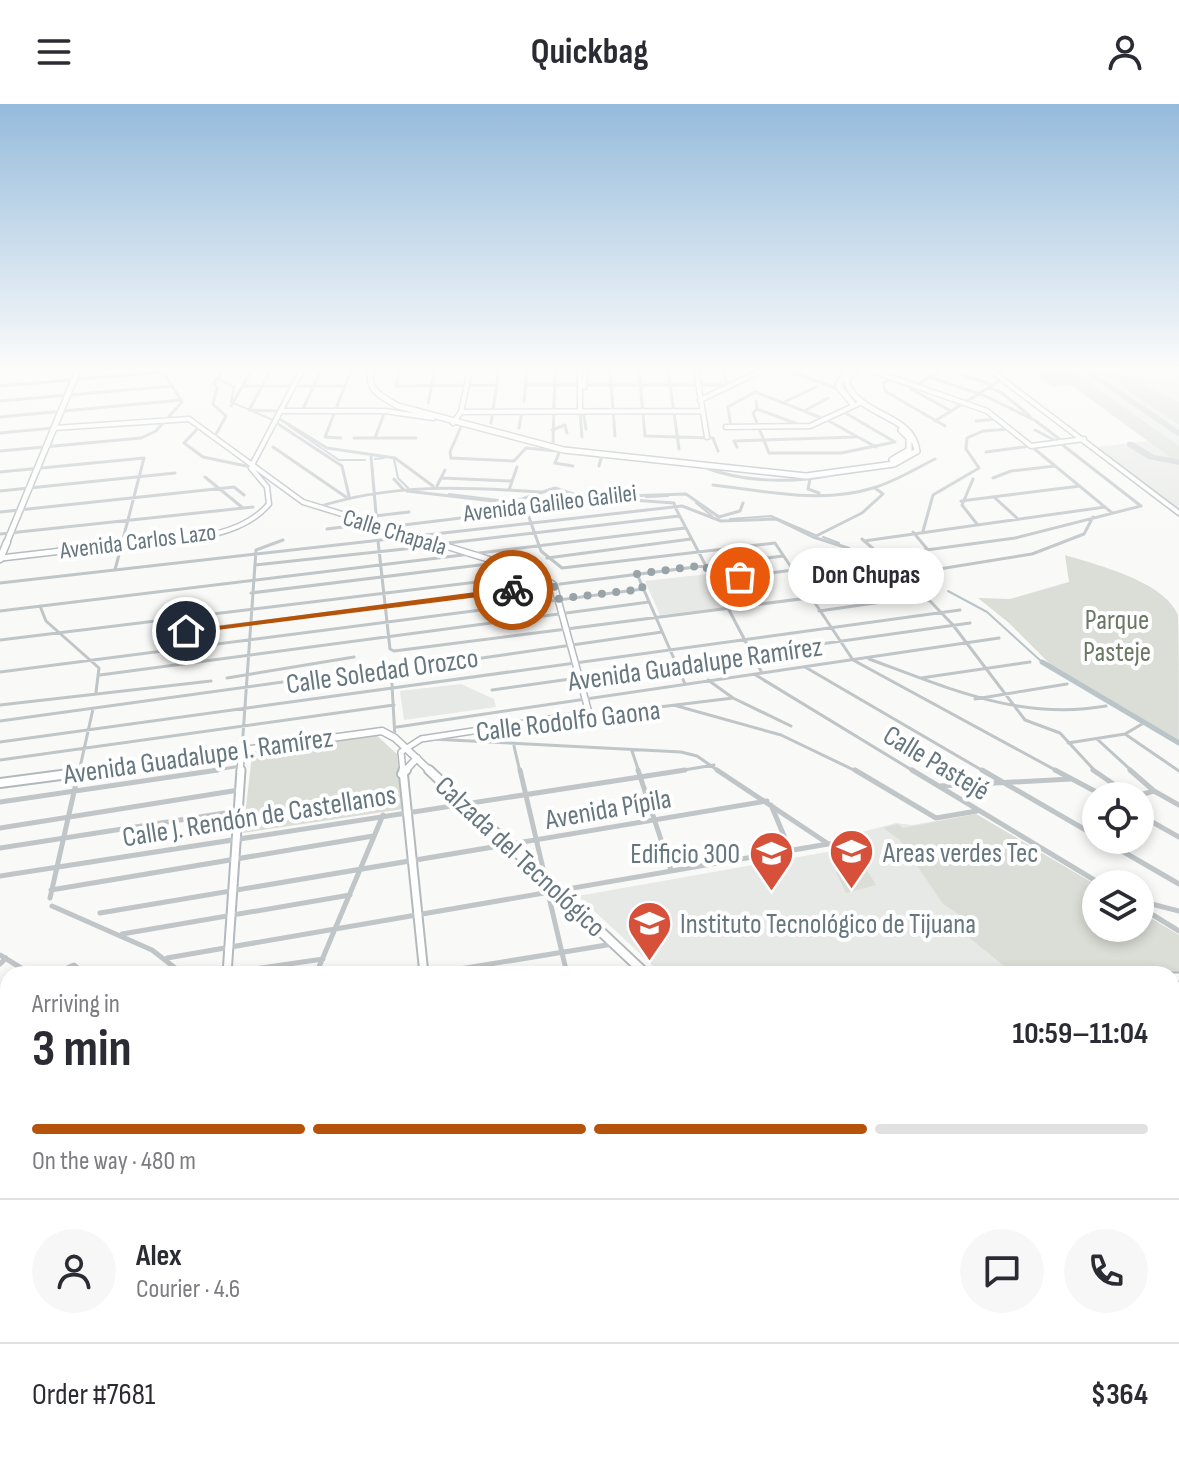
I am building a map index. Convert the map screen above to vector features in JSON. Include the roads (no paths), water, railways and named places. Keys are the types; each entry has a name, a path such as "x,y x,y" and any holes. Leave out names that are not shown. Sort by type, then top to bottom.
{"main road":[{"path":"0,558 52,433"},
{"path":"502,433 584,453 791,476 832,475 903,462 918,448 912,433"},
{"path":"507,433 553,443 788,472 867,465 898,458 907,452 910,444 905,433"},
{"name":"Avenida Guadalupe I. Ramírez","path":"0,783 375,730 395,738"},
{"name":"Calzada del Tecnológico","path":"395,738 637,966"},
{"path":"402,774 417,758"}],"street":[{"path":"0,451 141,438 151,433"},
{"path":"193,433 184,443 203,457 251,466 269,433"},
{"name":"Calle Chapala","path":"211,433 295,498 316,508 536,574 557,584"},
{"path":"296,433 342,466 347,496"},
{"path":"301,433 323,446 398,460 435,486"},
{"path":"326,433 325,437 341,438"},
{"path":"375,438 377,433"},
{"path":"455,433 449,455 456,459 517,460 524,449 584,453"},
{"path":"552,433 553,443"},
{"path":"646,433 646,437 707,437 715,439 718,451"},
{"path":"677,433 679,449"},
{"path":"760,433 772,454 841,453 893,445 895,440 883,433"},
{"path":"851,433 879,448"},
{"path":"923,531 924,505 937,490 979,468 966,449 967,438 977,433"},
{"path":"1015,433 1111,512"},
{"path":"1043,433 1062,442"},
{"path":"882,556 1015,538 1141,506 1052,433"},
{"path":"1077,433 1178,513"},
{"path":"737,447 734,441 858,437"},
{"path":"354,438 416,438"},
{"path":"986,452 1084,439"},
{"path":"273,447 347,496"},
{"path":"559,452 555,463 573,466"},
{"path":"599,466 602,455"},
{"path":"371,456 378,527 606,498 686,494 720,519"},
{"path":"0,472 143,457 115,570"},
{"path":"384,457 392,464"},
{"path":"713,485 827,496 875,488 935,459"},
{"name":"Avenida Carlos Lazo","path":"0,558 212,534 247,523 264,511 271,497 251,466"},
{"path":"701,466 741,474 810,479 832,475"},
{"path":"993,478 998,474 1055,466"},
{"path":"509,490 517,467"},
{"path":"435,486 445,470"},
{"path":"0,491 175,473"},
{"path":"205,477 243,508"},
{"path":"442,478 512,481"},
{"path":"394,479 406,490 510,503 527,500 541,492"},
{"path":"810,479 808,489 827,496"},
{"path":"973,479 961,501 963,509 977,524"},
{"path":"316,508 347,496 435,486 541,492 559,488 576,495"},
{"path":"961,501 1080,486"},
{"path":"0,512 235,487 244,495"},
{"path":"813,537 869,509 883,494 875,488"},
{"path":"595,497 674,503 761,672"},
{"path":"994,497 1018,519"},
{"path":"720,519 740,511 743,503"},
{"path":"675,507 687,506 720,519 776,519 813,537 848,548 896,576 1032,554 1084,534 1093,517"},
{"path":"0,534 253,507"},
{"name":"Avenida Galileo Galilei","path":"0,583 675,507"},
{"path":"909,573 863,540 1105,507"},
{"path":"526,509 539,547 546,558 562,568 775,543 853,660 1082,784"},
{"path":"349,519 409,512"},
{"path":"255,565 423,547 441,549 443,546 535,533 679,516"},
{"path":"327,529 367,524"},
{"path":"0,611 685,528"},
{"path":"913,532 928,550"},
{"path":"546,558 691,539"},
{"path":"228,966 252,581 258,548 283,540"},
{"path":"378,541 391,651 886,588"},
{"path":"186,631 783,556"},
{"path":"251,593 498,563"},
{"path":"714,580 833,565"},
{"path":"0,640 536,574"},
{"path":"637,574 685,684"},
{"path":"800,582 861,574"},
{"path":"557,584 557,599 591,708 585,716"},
{"path":"0,672 643,589"},
{"path":"819,611 925,598 953,625 1028,721 1054,729 1085,764 1112,782"},
{"path":"100,675 649,602"},
{"path":"40,606 43,618 92,660 100,675 96,692"},
{"name":"Calle Soledad Orozco","path":"0,742 960,610"},
{"path":"492,690 970,623"},
{"path":"475,659 662,632"},
{"name":"Avenida Guadalupe Ramírez","path":"397,727 999,638"},
{"path":"227,678 354,657"},
{"path":"867,659 973,699 1019,708 1076,712 1106,706"},
{"path":"921,678 1030,662"},
{"path":"803,666 1082,828"},
{"path":"0,721 391,667 397,727 395,738"},
{"name":"Calle Pastejé","path":"752,673 1082,873"},
{"path":"708,680 733,698 791,726"},
{"path":"0,705 211,681"},
{"path":"973,699 1067,684"},
{"name":"Calle Rodolfo Gaona","path":"405,747 421,739 733,698"},
{"path":"0,760 395,705"},
{"path":"677,706 729,715 798,739 858,768 936,818 979,811"},
{"path":"50,898 72,790 93,709"},
{"path":"1066,743 1125,734 1142,724"},
{"path":"1125,734 1179,771"},
{"path":"421,739 681,752 714,765 828,844"},
{"path":"1097,739 1144,782"},
{"path":"514,746 546,880"},
{"path":"405,747 400,756 426,966"},
{"path":"632,751 671,871"},
{"name":"Calle J. Rendón de Castellanos","path":"0,876 714,765"},
{"path":"0,802 241,766"},
{"path":"938,786 1073,779"},
{"path":"0,828 239,790"},
{"path":"1154,791 1179,805"},
{"path":"769,803 790,850"},
{"name":"Avenida Pípila","path":"100,913 769,803"},
{"path":"0,848 238,811"},
{"path":"320,966 383,815"},
{"path":"1154,823 1179,837"},
{"path":"51,890 373,836"},
{"path":"167,958 790,850 859,842"},
{"path":"1127,854 1179,884"},
{"path":"548,893 565,966"},
{"path":"122,934 350,895"},
{"path":"1154,905 1179,911"},
{"path":"52,906 122,934 167,958 175,966"},
{"path":"1154,916 1179,931"},
{"path":"476,966 614,944"},
{"path":"0,964 3,956"},
{"path":"275,966 323,959"}],"waterway":[{"path":"300,433 339,460 365,460"},
{"path":"375,459 384,458"},
{"path":"394,459 398,478 408,488"},
{"path":"449,494 498,500"},
{"path":"576,496 594,498"},
{"path":"646,497 668,496"},
{"path":"696,503 712,516"},
{"path":"730,519 771,516 815,535"},
{"path":"823,537 839,543"},
{"path":"948,591 987,612 1042,662"},
{"path":"1042,662 1179,743"}],"place":[{"name":"Don Chupas","path":"740,577"},
{"name":"Areas verdes Tec","path":"852,891"},
{"name":"Edificio 300","path":"771,892"},
{"name":"Instituto Tecnológico de Tijuana","path":"649,962"}],"park label":[{"name":"Parque Pasteje","path":"1117,635"}]}
